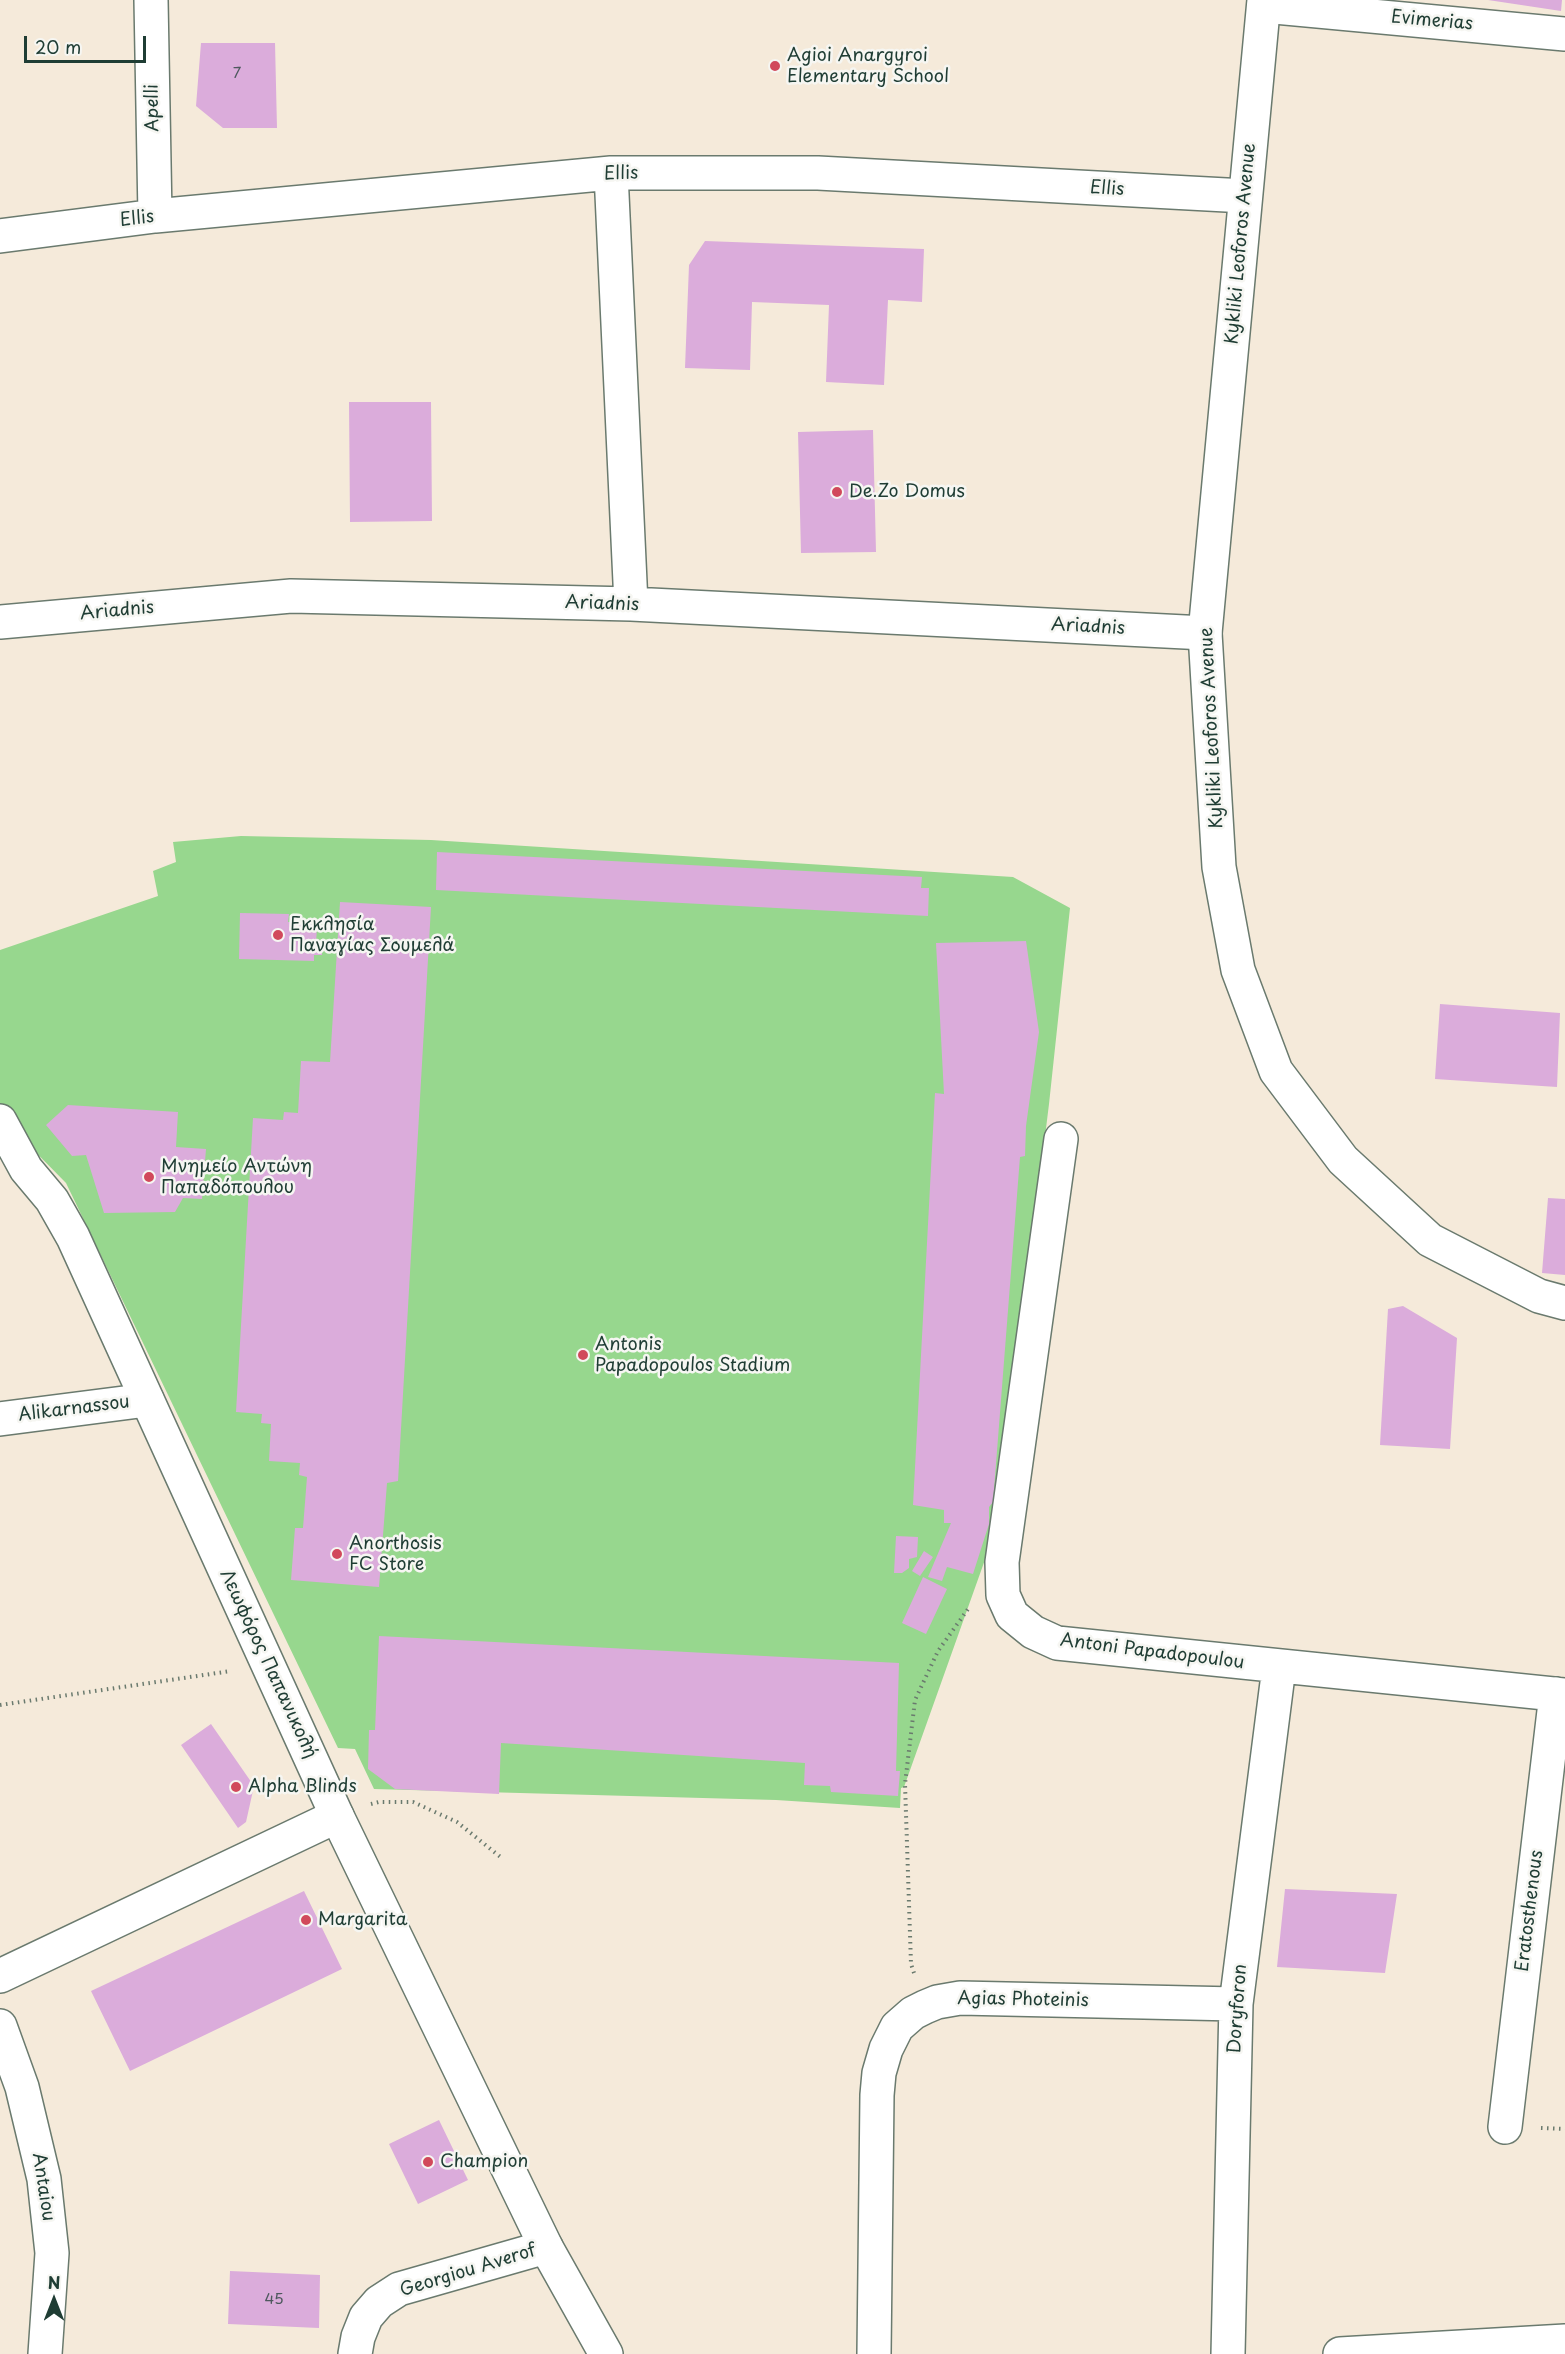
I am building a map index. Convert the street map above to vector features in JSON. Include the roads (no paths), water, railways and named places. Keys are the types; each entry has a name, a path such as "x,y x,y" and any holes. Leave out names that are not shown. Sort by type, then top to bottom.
{"street":[{"name":"Apelli","path":"152,0 156,216"},
{"name":"Evimerias","path":"1264,3 1565,34"},
{"name":"Kykliki Leoforos Avenue","path":"1264,3 1205,633 1219,867 1238,970 1276,1071 1343,1160 1431,1240 1539,1296 1565,1303"},
{"name":"Ellis","path":"0,236 156,216 611,173 818,173 1245,196"},
{"path":"611,173 631,604"},
{"name":"Ariadnis","path":"0,622 291,596 631,604 1205,633"},
{"name":"Λεωφόρος Παπανικολή","path":"0,1121 13,1163 52,1200 73,1237 337,1816 546,2247 606,2354"},
{"name":"Antoni Papadopoulou","path":"1061,1138 1002,1562 1003,1595 1012,1615 1033,1632 1057,1643 1560,1695"},
{"name":"Alikarnassou","path":"0,1419 147,1400"},
{"name":"Doryforon","path":"1228,2354 1236,2004 1279,1667"},
{"name":"Eratosthenous","path":"1504,2127 1560,1695"},
{"path":"0,1976 337,1816"},
{"name":"Agias Photeinis","path":"874,2354 877,2095 879,2073 886,2049 897,2027 913,2013 925,2007 937,2002 960,1998 1236,2004"},
{"name":"Antaiou","path":"0,2025 22,2087 44,2179 52,2253 45,2354"},
{"name":"Georgiou Averof","path":"355,2354 358,2337 366,2317 379,2302 399,2289 546,2247"},
{"path":"1340,2354 1565,2341"}],"place":[{"name":"Agioi Anargyroi Elementary School","path":"775,66"},
{"name":"De.Zo Domus","path":"837,492"},
{"name":"Εκκλησία Παναγίας Σουμελά","path":"278,935"},
{"name":"Μνημείο Αντώνη Παπαδόπουλου","path":"149,1177"},
{"name":"Antonis Papadopoulos Stadium","path":"583,1355"},
{"name":"Anorthosis FC Store","path":"337,1554"},
{"name":"Alpha Blinds","path":"236,1787"},
{"name":"Margarita","path":"306,1920"},
{"name":"Champion","path":"428,2162"}]}
